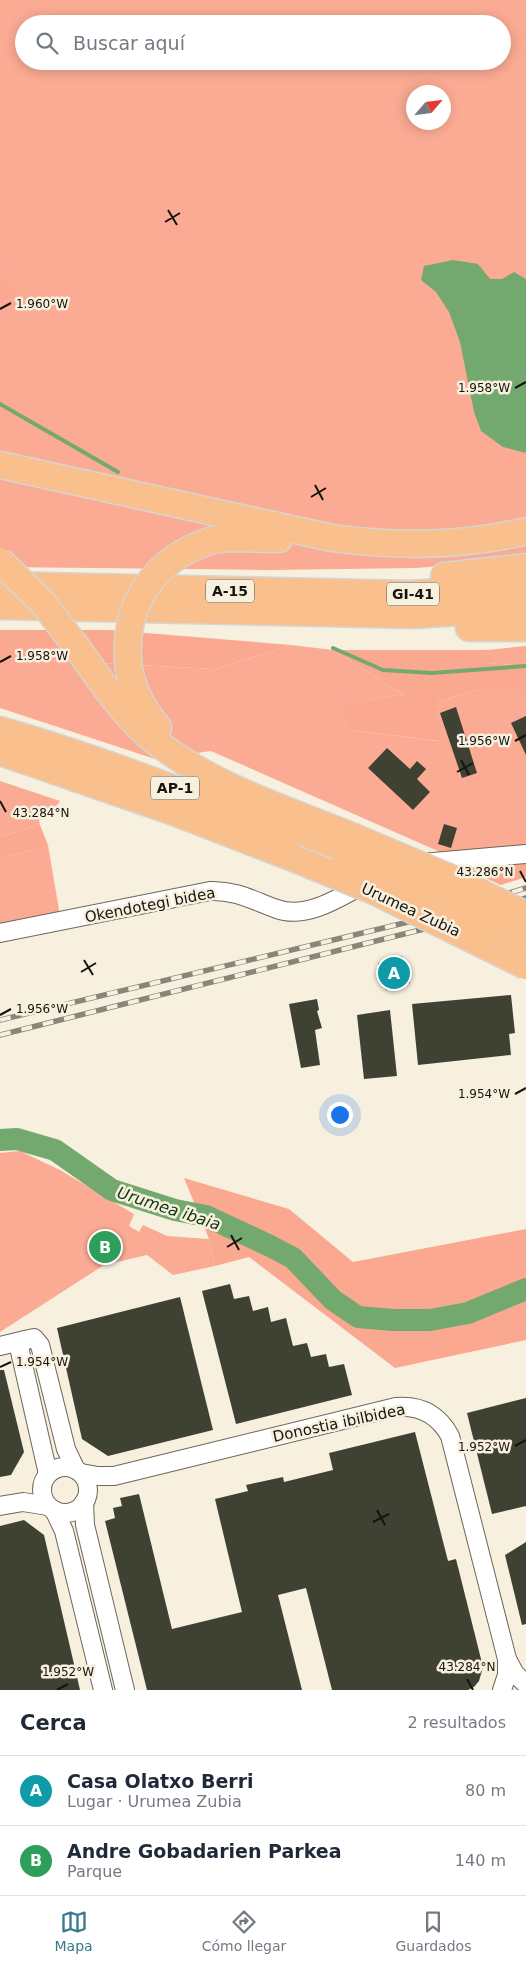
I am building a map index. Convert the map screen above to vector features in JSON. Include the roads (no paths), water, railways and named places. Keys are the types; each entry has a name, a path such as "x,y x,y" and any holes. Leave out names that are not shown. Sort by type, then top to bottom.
{"highway":[{"path":"0,465 332,538 388,544 445,544 526,531"},
{"path":"332,538 312,543 260,537 213,540 174,558 163,567 144,589 132,616 127,643 132,684 143,708 155,724 179,748 211,769 311,819 350,846 451,878 526,915"},
{"path":"0,561 42,602 106,688 149,737 195,769 235,790 311,819"},
{"path":"300,593 323,585 404,580 526,567"},
{"name":"A-15","path":"0,585 300,593"},
{"name":"GI-41","path":"300,593 410,594 526,586"},
{"name":"A-15","path":"0,606 329,615"},
{"name":"GI-41","path":"329,615 413,615 526,608"},
{"path":"329,615 352,623 413,627 526,628"},
{"name":"AP-1","path":"0,730 88,757 182,791 350,846"},
{"name":"AP-1","path":"0,752 40,766"},
{"path":"0,758 40,766"},
{"name":"Urumea Zubia","path":"40,766 174,812 293,858 382,895 526,966"},
{"name":"Urumea Zubia","path":"350,846 440,896 526,937"}],"street":[{"name":"Okendotegi bidea","path":"0,933 210,891 237,893 278,910 299,911 326,904 376,878 408,865 526,854"},
{"path":"0,1346 34,1338 40,1345 66,1448 87,1487 84,1502 85,1525 125,1690"},
{"path":"25,1340 19,1347 46,1477 42,1493 64,1531 103,1690"},
{"name":"Donostia ibilbidea","path":"78,1472 114,1476 396,1407 424,1410 446,1427 454,1445 507,1659 507,1675 502,1690"},
{"path":"7,1504 58,1468 78,1472"},
{"path":"7,1504 51,1508 68,1513 79,1508 84,1502"},
{"name":"Donostia ibilbidea","path":"507,1659 515,1674 526,1684"}],"waterway":[{"path":"0,404 118,472"},
{"path":"333,648 383,670 432,673 526,666"},
{"name":"Urumea ibaia","path":"0,1140 17,1139 55,1150 112,1190 175,1210 206,1216 270,1246 293,1258 333,1300 358,1317 393,1320 430,1320 468,1313 526,1289"}],"railway":[{"path":"0,1020 429,917 526,888"},
{"path":"0,1035 436,926 526,898"}],"place":[{"name":"Casa Olatxo Berri","path":"394,973"},
{"name":"Andre Gobadarien Parkea","path":"105,1247"}]}
